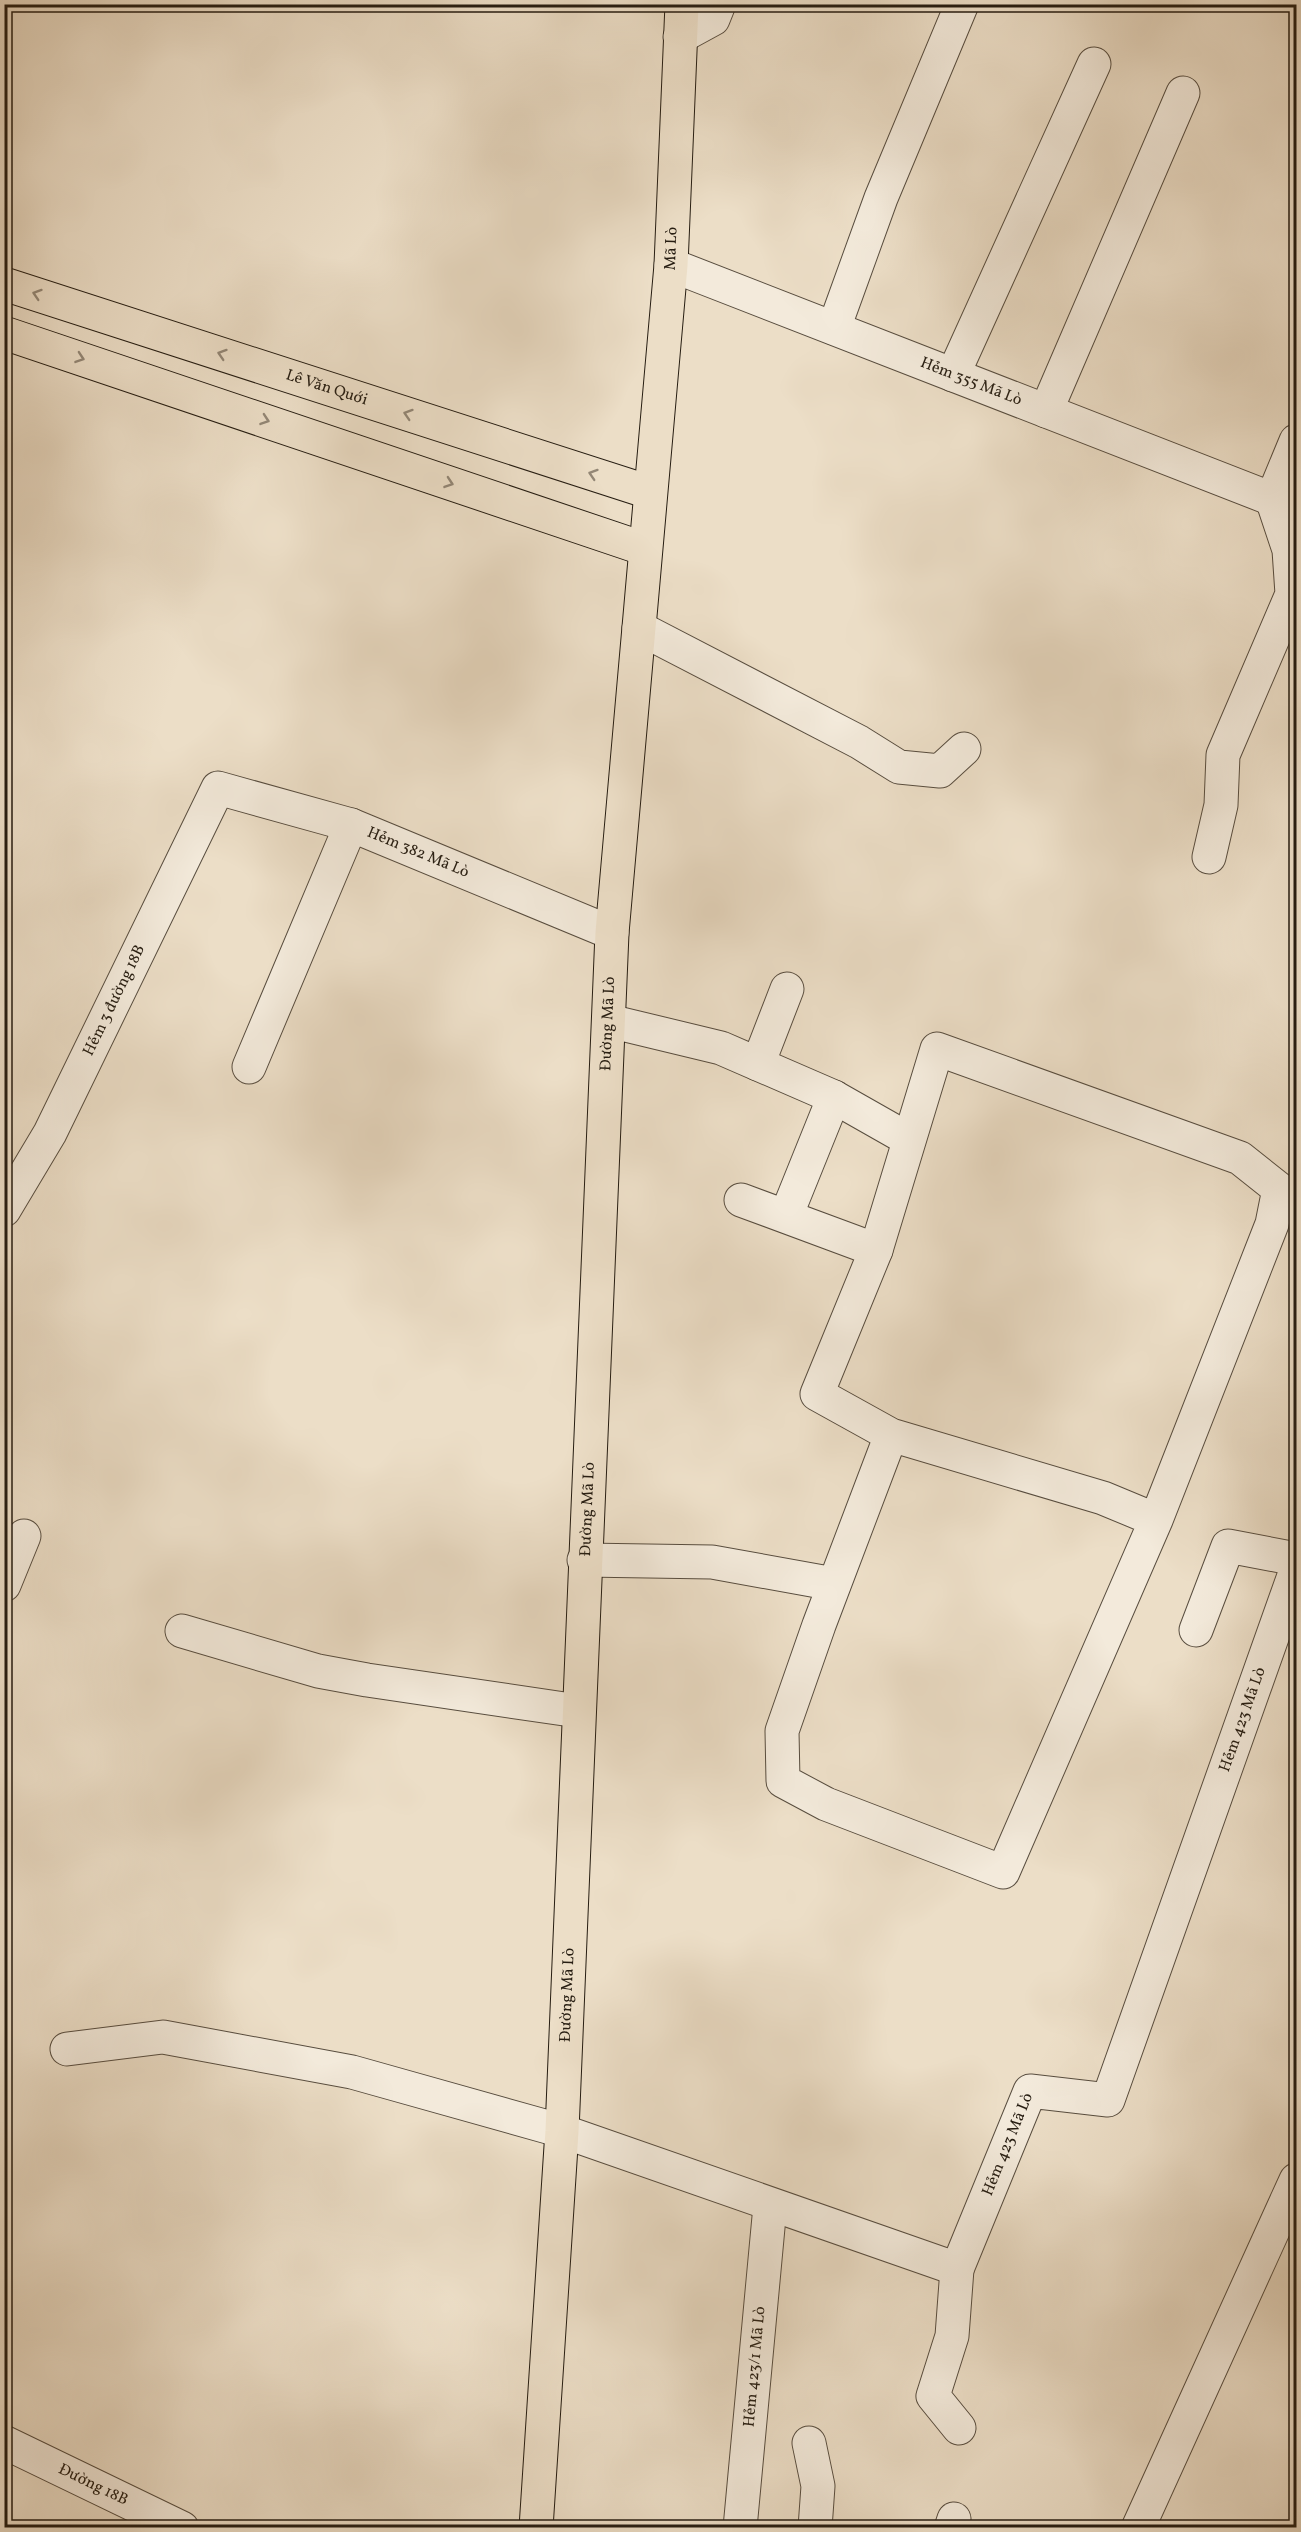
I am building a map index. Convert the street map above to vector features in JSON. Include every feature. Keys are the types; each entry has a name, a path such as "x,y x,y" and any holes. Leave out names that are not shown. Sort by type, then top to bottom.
{"main road":[{"name":"Mã Lò","path":"649,492 671,265 681,4"},
{"name":"Lê Văn Quới","path":"4,284 649,492"},
{"path":"4,333 645,549"},
{"name":"Đường Mã Lò","path":"536,2528 562,2131 584,1560 612,933 649,492"}],"street":[{"path":"680,37 713,20 719,4"},
{"path":"834,328 881,198 962,4"},
{"path":"953,375 1094,64"},
{"path":"1046,411 1183,93"},
{"name":"Hẻm 355 Mã Lò","path":"671,265 1272,499"},
{"path":"1209,858 1221,805 1224,756 1292,594 1289,550 1272,499 1296,441"},
{"path":"639,628 859,742 899,767 940,771 964,749"},
{"name":"Hẻm 382 Mã Lò","path":"218,788 351,825 612,933"},
{"name":"Hẻm 3 đường 18B","path":"4,1210 50,1133 218,788"},
{"path":"249,1067 351,825"},
{"path":"758,1064 787,988"},
{"path":"609,1021 720,1048 834,1097 908,1139"},
{"path":"891,1436 834,1584 782,1731 783,1781 826,1804 1003,1872 1156,1520 1272,1224 1279,1189 1240,1158 937,1049 876,1250 817,1394 891,1436 1102,1498 1156,1520"},
{"path":"786,1216 834,1097"},
{"path":"741,1200 876,1250"},
{"path":"4,1585 24,1536"},
{"path":"1196,1630 1228,1546 1296,1559"},
{"path":"584,1560 712,1562 834,1584"},
{"name":"Hẻm 423 Mã Lò","path":"957,2269 1030,2091 1108,2100 1296,1570"},
{"path":"182,1632 318,1671 578,1711"},
{"path":"67,2049 163,2037 352,2072 562,2131 957,2269 952,2336 933,2396 959,2428"},
{"path":"1138,2528 1296,2180"},
{"name":"Hẻm 423/1 Mã Lò","path":"740,2528 770,2205"},
{"name":"Đường 18B","path":"4,2442 182,2528"},
{"path":"809,2443 818,2486 814,2528"}]}
